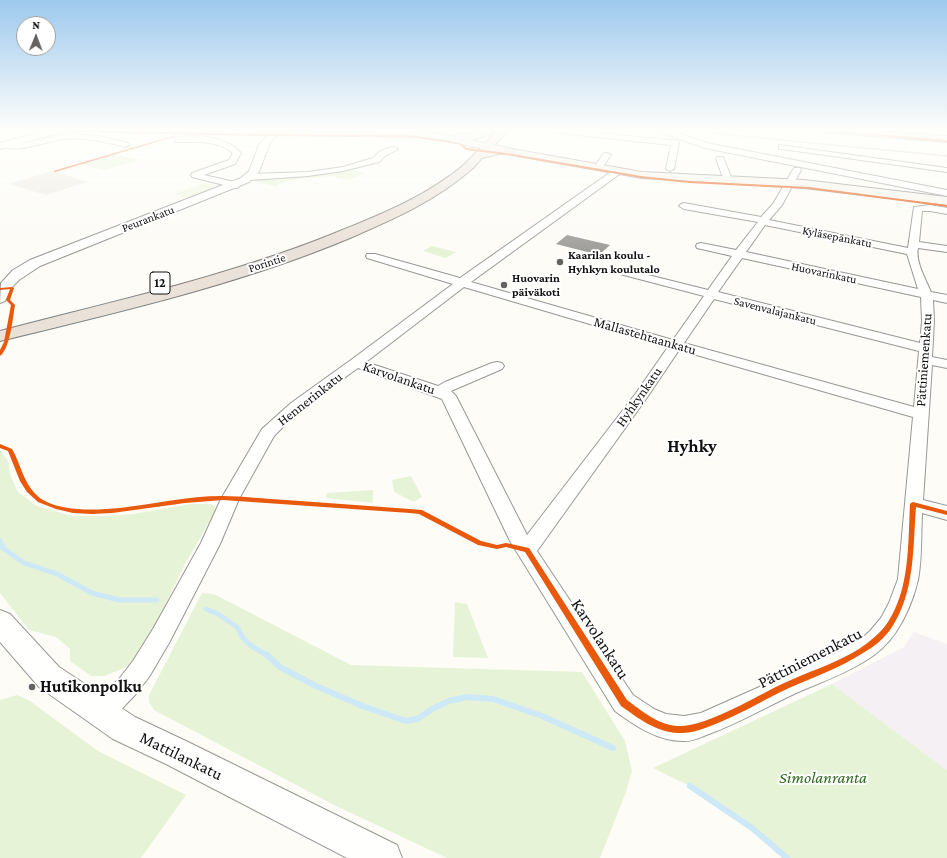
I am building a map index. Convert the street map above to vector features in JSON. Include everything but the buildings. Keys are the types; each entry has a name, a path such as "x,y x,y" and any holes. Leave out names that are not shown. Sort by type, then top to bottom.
{"highway":[{"name":"Porintie","path":"0,323 21,324 227,276 310,249 344,236 404,208 446,184 461,169"},
{"name":"Porintie","path":"0,336 21,324"}],"main road":[{"path":"603,169 614,174 789,183 947,201"},
{"path":"866,191 947,204"}],"street":[{"path":"212,169 195,175 236,185"},
{"name":"Peurankatu","path":"2,293 9,280 16,274 45,259 236,185 250,176 255,169"},
{"path":"250,176 308,174 343,169"},
{"path":"724,169 728,180"},
{"name":"Hyhkynkatu","path":"527,550 641,396 738,254 777,205 799,169"},
{"path":"814,169 869,177 944,193"},
{"path":"869,177 871,169"},
{"name":"Hennerinkatu","path":"100,713 127,687 141,669 161,636 210,544 230,498 268,433 280,420 296,406 356,363 463,282 614,174"},
{"name":"Kyläsepänkatu","path":"684,206 913,248 947,249"},
{"name":"Pättiniemenkatu","path":"665,728 686,729 718,719 836,664 860,651 877,639 890,625 900,606 908,579 926,354 927,296 916,268 913,248 917,209 923,208 947,211"},
{"name":"Huovarinkatu","path":"701,246 927,296 947,299"},
{"name":"Mallastehtaankatu","path":"371,256 675,345 920,414"},
{"name":"Savenvalajankatu","path":"624,272 926,354 947,364"},
{"name":"Karvolankatu","path":"356,363 448,396 517,536 624,703 643,718 665,728"},
{"path":"440,392 450,385 498,366"},
{"path":"913,504 947,513"},
{"name":"Mattilankatu","path":"0,622 49,677 124,728 177,752 384,858"}],"shaded area":[{"path":"52,171 88,182 46,195 9,184"},
{"path":"914,632 947,644 947,770 832,684 904,647"}],"green space":[{"path":"349,169 364,173 348,180 330,176 290,180 275,186 254,181 260,178"},
{"path":"205,183 217,186 187,198 174,194"},
{"path":"432,246 456,252 446,258 423,251"},
{"path":"0,450 8,461 11,477 18,492 37,506 72,516 133,514 191,504 210,504 215,506 215,512 185,564 149,638 131,665 105,676 91,676 70,661 70,649 56,637 29,630 0,593"},
{"path":"411,476 422,497 414,502 394,492 392,480"},
{"path":"373,490 373,503 326,498 327,493"},
{"path":"202,593 214,594 351,665 582,672 625,741 632,771 626,792 600,858 447,858 336,806 154,710 149,702 149,695"},
{"path":"455,602 467,604 488,658 453,657"},
{"name":"Simolanranta","path":"832,684 947,770 947,858 787,858 752,828 690,786 653,768"},
{"path":"17,695 30,701 98,751 186,795 141,858 0,858 0,700"}],"waterway":[{"path":"0,541 3,548 24,563 57,574 92,593 119,600 157,600"},
{"path":"206,609 218,614 237,627 243,638 250,645 268,656"},
{"path":"267,655 280,667 316,686 365,707 406,721 417,719 434,708 449,701 467,697 493,699 542,716 613,748"},
{"path":"690,786 752,828 787,858"}],"cycle path":[{"path":"54,171 61,169"},
{"path":"595,169 641,177 689,182 809,188 947,206"},
{"path":"0,289 12,288 8,300 13,305 6,342 0,355"},
{"path":"0,446 10,450 23,481 29,491 40,501 73,511 112,511 185,501 223,498 410,511 420,512 480,543 497,547 506,545 527,550 624,703 653,722 661,726 678,730 699,726 723,717 842,661 861,651 873,642 890,625 903,597 909,566 913,504 947,513"}],"place":[{"name":"Kaarilan koulu - Hyhkyn koulutalo","path":"560,262"},
{"name":"Huovarin päiväkoti","path":"504,285"},
{"name":"Hutikonpolku","path":"32,687"}],"district":[{"name":"Hyhky","path":"692,446"}]}
